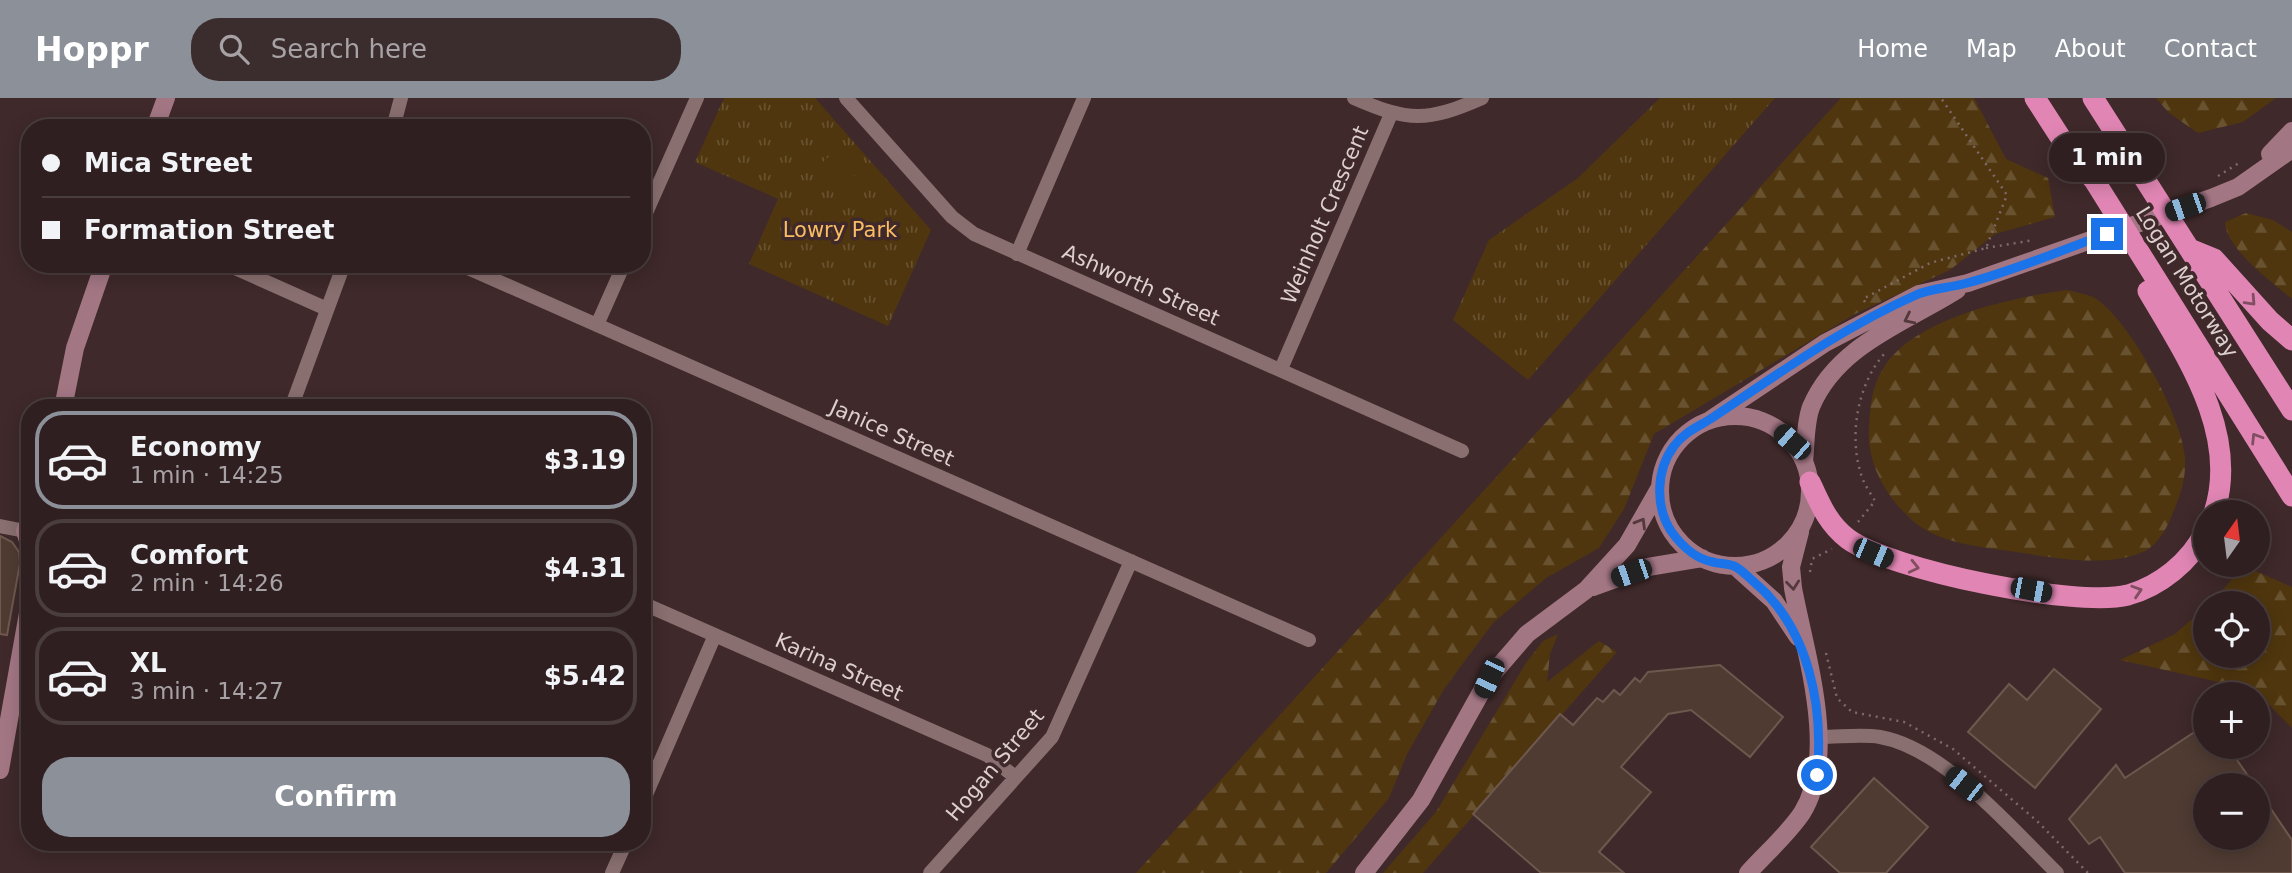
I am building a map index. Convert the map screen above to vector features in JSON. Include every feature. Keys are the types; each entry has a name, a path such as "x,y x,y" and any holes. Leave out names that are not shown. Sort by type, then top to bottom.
{"highway":[{"name":"Logan Motorway","path":"2035,98 2073,157 2094,180 2292,496"},
{"name":"Logan Motorway","path":"2093,98 2292,410"},
{"path":"2073,157 2079,175 2182,349 2210,413 2222,460 2216,500"},
{"path":"2192,250 2214,259 2262,312 2292,340"},
{"path":"1810,482 1825,516 1846,537 1873,553 1910,566 2088,599 2109,598 2147,589 2179,566 2193,548"}],"main road":[{"path":"158,119 166,98"},
{"path":"1802,525 1790,542 1774,555 1755,563 1735,566 1702,558 1684,546 1670,530 1662,510 1659,489 1663,467 1674,446 1690,430 1758,384 1872,316 1919,294 1968,283 2081,243 2210,189 2269,154 2292,131"},
{"path":"2210,189 2238,187 2292,149"},
{"path":"65,399 75,348 101,273"},
{"path":"1804,461 1811,408 1826,382 1846,359 1881,333 1921,313 1968,283"},
{"path":"1710,419 1732,415 1755,418 1775,427 1792,442 1804,461 1810,482 1809,504 1791,567 1821,737 1817,775 1802,812 1748,873"},
{"path":"1364,873 1421,800 1489,678 1527,634 1586,590 1628,545 1659,489"},
{"path":"1586,590 1648,567 1702,558"},
{"path":"1735,566 1774,601 1803,646"},
{"path":"0,770 3,735 21,646"}],"street":[{"path":"395,119 401,98"},
{"path":"651,202 697,98"},
{"name":"Ashworth Street","path":"846,98 952,217 974,234 1462,451"},
{"path":"1017,254 1084,98"},
{"name":"Weinholt Crescent","path":"1281,369 1391,114 1354,98"},
{"path":"1391,114 1414,118 1441,114 1482,98"},
{"path":"246,273 327,309"},
{"path":"294,399 341,273"},
{"name":"Janice Street","path":"479,273 1309,640"},
{"path":"597,325 620,273"},
{"path":"0,526 21,530"},
{"name":"Hogan Street","path":"930,873 1014,776 1052,737 1131,561"},
{"name":"Karina Street","path":"651,607 987,755 1014,776"},
{"path":"651,783 715,635"},
{"path":"1821,737 1880,737 1923,752 1964,784 2057,873"},
{"path":"612,873 621,851"}],"path":[{"path":"1941,98 2007,195 1986,248"},
{"path":"2210,189 2242,162"},
{"path":"1872,316 1863,299 1930,263 1986,248 2039,240"},
{"path":"1809,580 1812,559 1824,555 1846,537 1875,501 1862,477 1857,423 1863,388 1874,364 1889,348 1881,333"},
{"path":"1825,649 1837,698 1852,712 1904,722 1953,749 2038,821 2088,873"}],"green space":[{"name":"Lowry Park","path":"724,98 815,98 931,230 888,326 749,264 778,199 695,162"},
{"path":"1660,98 1775,98 1528,380 1453,320 1489,240 1578,178"},
{"path":"1841,98 1974,98 2006,159 2048,178 2055,217 1995,234 1950,270 1855,314 1654,434 1624,509 1599,548 1546,578 1493,623 1444,689 1407,754 1389,798 1326,873 1136,873"},
{"path":"2156,98 2276,98 2243,122 2198,133 2169,113"},
{"path":"833,153 860,182 840,200 814,170"},
{"path":"2246,213 2273,220 2292,232 2292,299 2241,254 2227,232 2225,222"},
{"path":"2067,290 2093,297 2107,308 2137,346 2165,396 2182,442 2185,459 2182,488 2170,520 2153,546 2129,557 2114,559 2068,559 1980,547 1937,536 1904,512 1888,492 1875,468 1869,430 1874,391 1883,369 1898,351 1940,323 2019,298"},
{"path":"2270,577 2292,587 2292,728 2270,705 2270,682 2219,682 2120,660 2175,634 2193,618 2193,668 2270,668 2270,591 2222,591 2233,578"},
{"path":"1558,634 1550,654 1547,682 1599,641 1617,652 1423,873 1383,873 1436,812 1526,663 1543,641"}],"building":[{"path":"0,536 12,542 19,552 20,563 7,635 0,634"},
{"path":"1720,665 1783,717 1750,757 1691,710 1668,714 1621,767 1651,792 1599,852 1624,873 1541,873 1473,814 1560,714 1573,725 1597,698 1603,702 1614,690 1620,695 1635,678 1640,682 1648,672"},
{"path":"2054,669 2101,709 2035,788 1968,732 2009,684 2027,700"},
{"path":"2193,733 2193,759 2236,759 2246,773 2193,773 2193,850 2270,850 2270,808 2292,840 2292,873 2125,873 2100,837 2089,844 2069,819 2116,765 2125,778"},
{"path":"1874,778 1928,827 1886,873 1840,873 1811,847"}],"route":[{"path":"1817,775 1821,737 1803,646 1774,601 1759,586 1735,566 1702,558 1684,546 1670,530 1662,510 1659,489 1663,467 1674,446 1690,430 1758,384 1872,316 1919,294 1968,283 2107,234"}]}
